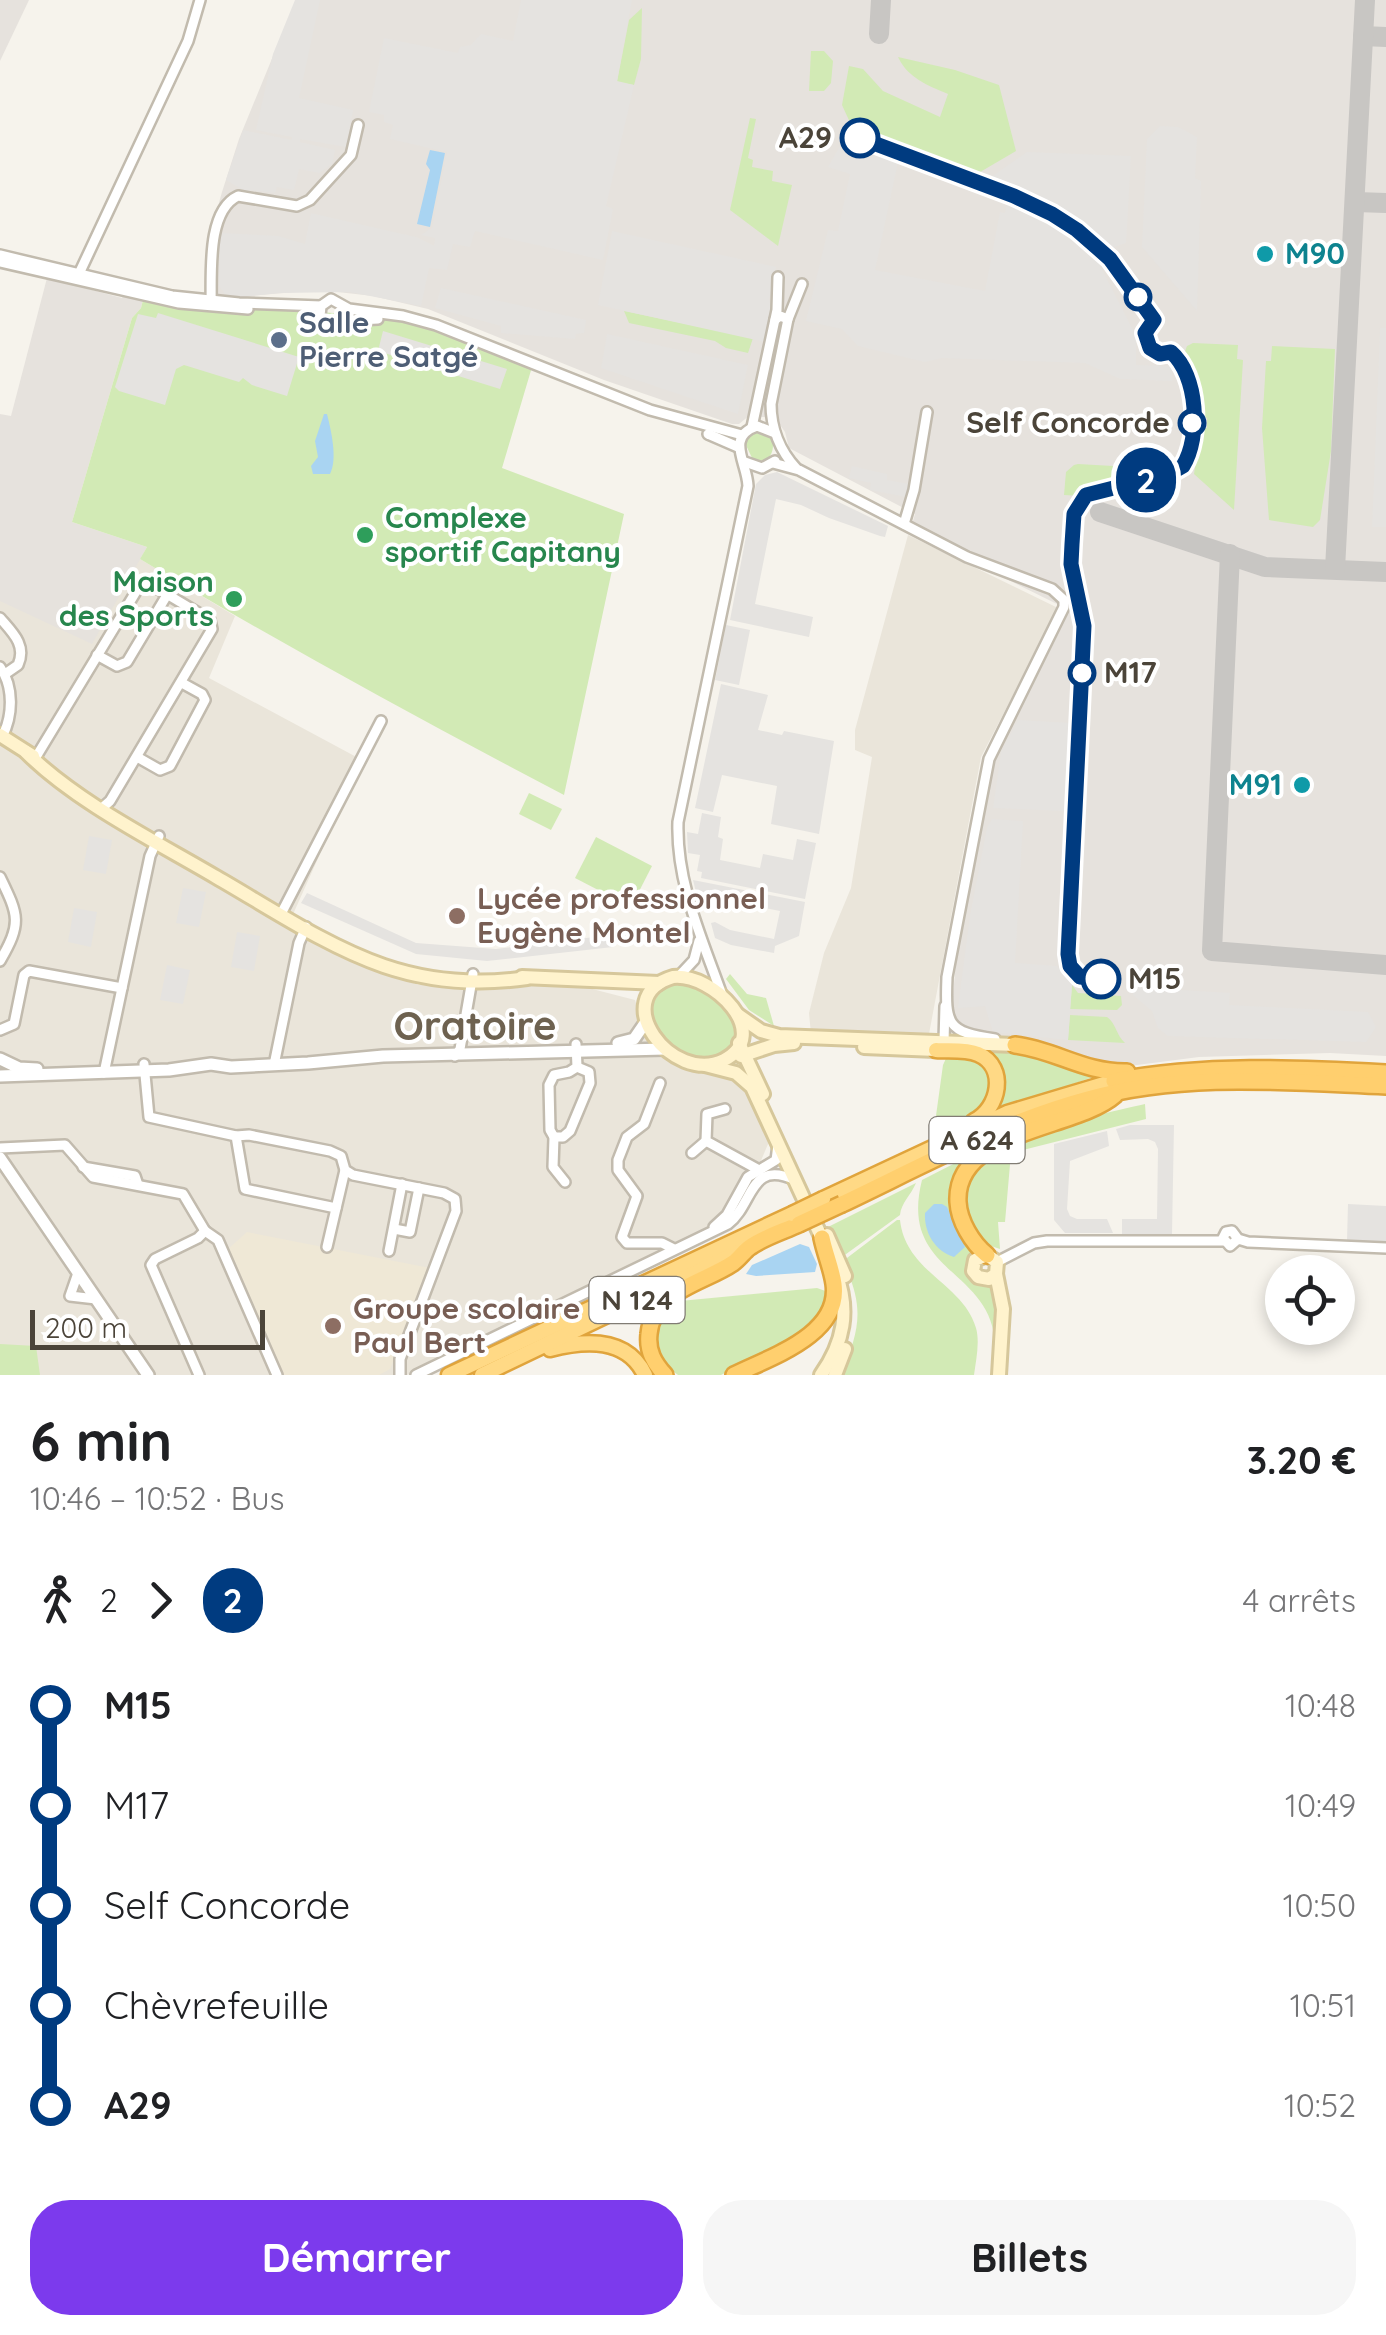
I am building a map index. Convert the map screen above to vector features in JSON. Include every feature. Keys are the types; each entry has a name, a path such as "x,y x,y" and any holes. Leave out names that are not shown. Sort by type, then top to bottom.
{"highway":[{"path":"936,1044 980,1054 992,1067 996,1080 996,1096 990,1109 954,1137"},
{"path":"1015,1045 1110,1072 1208,1064 1246,1068"},
{"name":"A 624","path":"750,1246 796,1219 842,1204 1008,1126 1164,1073 1246,1068 1386,1072"},
{"name":"A 624","path":"1116,1087 1214,1082 1386,1086"},
{"path":"993,1264 978,1248 958,1210 958,1190 967,1169 992,1148 1026,1132 1102,1107 1116,1087"},
{"name":"N 124","path":"449,1375 796,1219 823,1200 954,1137 1032,1104 1116,1087"},
{"path":"734,1375 812,1333 828,1314 834,1283 822,1238"},
{"path":"666,1375 650,1350 649,1332 654,1316 674,1294 735,1262 750,1246"},
{"name":"N 124","path":"482,1375 750,1246"},
{"path":"525,1356 562,1346 606,1343 633,1358 645,1375"}],"main road":[{"path":"1,736 210,873 382,965 420,974 473,978 659,983 679,976 702,981 722,995 738,1015 773,1035 1015,1045"},
{"path":"615,982 636,995 665,1048 685,1060 736,1073 764,1102 848,1286 852,1320 836,1375"},
{"path":"645,1016 649,996 659,983"},
{"path":"738,1015 742,1049 842,1288 845,1308 839,1344 821,1375"},
{"path":"705,1065 742,1049 774,1045 880,1048 936,1044"},
{"path":"758,1082 758,1066 774,1045"},
{"path":"993,1264 1004,1320 999,1375"}],"street":[{"path":"77,277 182,54 200,0"},
{"path":"211,304 213,238 226,204 238,196 297,206 310,200 351,155 358,125"},
{"path":"0,259 211,304 320,311 331,300 343,307 436,325 650,410 742,435"},
{"path":"752,427 776,315 778,277"},
{"path":"798,470 780,446 771,404 789,316 802,284"},
{"path":"776,294 799,295"},
{"path":"341,321 343,307"},
{"path":"320,311 330,324 373,318 437,331 636,411 738,447"},
{"path":"776,315 789,316"},
{"path":"904,524 927,411"},
{"path":"722,995 680,869 679,811 748,486 738,447 742,435 752,427 763,426 775,433"},
{"path":"773,464 780,446"},
{"path":"742,461 755,468 773,464 798,470 967,557 1052,589 1064,600 989,759 936,1044"},
{"path":"748,486 762,468"},
{"path":"31,755 140,585 150,584 212,624 182,683 105,806"},
{"path":"96,655 117,666 126,662 168,595"},
{"path":"0,618 22,648 18,665 2,671 9,683 10,710 1,736"},
{"path":"136,757 160,770 170,766 206,700 182,683"},
{"path":"281,914 381,721"},
{"path":"105,1069 150,856 158,839"},
{"path":"0,877 15,909 18,926 0,962"},
{"path":"275,1061 306,927"},
{"path":"679,976 690,966 698,949 699,934"},
{"path":"690,966 709,961"},
{"path":"0,1030 14,1024 24,975 29,971 122,988"},
{"path":"457,1052 473,978"},
{"path":"936,1044 946,994"},
{"path":"946,994 956,1030 1015,1045"},
{"path":"576,1048 629,1041 638,1035 645,1016"},
{"path":"576,1048 577,1066"},
{"path":"0,1076 211,1064 231,1067 275,1061 457,1052 665,1048"},
{"path":"0,1059 30,1070 105,1069"},
{"path":"564,1182 553,1167 549,1082 554,1074 577,1066"},
{"path":"554,1137 570,1132 590,1083 589,1072 577,1066"},
{"path":"144,1067 151,1118 341,1156 345,1170 327,1248"},
{"path":"660,1083 644,1124 628,1136 618,1160 620,1174 637,1196 622,1237 630,1244 662,1243 674,1249"},
{"path":"692,1152 706,1141 707,1114 725,1109"},
{"path":"236,1136 242,1184 248,1191 336,1208"},
{"path":"416,1375 737,1217 761,1173 776,1160 778,1140"},
{"path":"706,1141 761,1173 795,1180"},
{"path":"0,1148 62,1144 69,1147 82,1166 132,1176 137,1178 138,1185 183,1194 205,1232 219,1242 277,1375"},
{"path":"0,1158 148,1375"},
{"path":"345,1170 353,1175 450,1194 457,1205 400,1359 400,1375"},
{"path":"389,1250 402,1184"},
{"path":"394,1229 410,1232 419,1188"},
{"path":"993,1264 1034,1243 1048,1241 1223,1241 1229,1231 1238,1239 1386,1248"},
{"path":"199,1375 151,1265 205,1232"},
{"path":"59,1304 70,1296 78,1273"},
{"path":"70,1296 97,1299"}],"shaded area":[{"path":"0,0 29,0 0,61"},
{"path":"295,0 320,0 299,98 353,110 346,147 300,139 335,150 332,164 319,173 299,169 294,190 277,187 275,193 248,193 226,180 243,130 292,140 256,130 273,54"},
{"path":"296,0 1386,0 1386,1056 1330,1053 1199,1057 1106,1069 1053,1045 972,1033 953,1022 962,897 987,764 1063,607 910,531 915,514 789,448 776,419 750,415 739,424 732,424 604,380 428,309 373,296 320,290 237,297 210,293 208,241 222,192 239,139"},
{"path":"521,0 632,0 617,81 634,85 606,206 613,209 603,260 475,231 470,247 453,244 447,270 429,268 421,306 350,292 235,298 225,294 219,286 220,233 278,236 305,244 311,213 416,237 434,246 435,238 421,235 432,228 447,152 390,139 393,125 384,122 384,115 369,112 384,38 458,53 460,47 471,45 481,34 513,41"},
{"path":"1160,126 1178,127 1197,137 1195,178 1201,181 1197,311 1142,247 1147,139"},
{"path":"840,146 898,162 875,270 985,291 1000,212 1005,213 1007,204 1022,207 1064,230 1094,254 1136,336 1136,365 1172,366 1172,381 1120,379 1085,363 942,358 925,362 858,346 842,329 806,321 828,230 838,231 850,174 828,167"},
{"path":"1027,152 1131,156 1126,243 1111,248 1056,207 987,180"},
{"path":"612,231 776,267 769,300 773,313 770,343 598,305"},
{"path":"47,278 143,300 132,318 72,522 147,547 92,644 0,601 0,414 11,416"},
{"path":"441,288 586,320 584,333 576,334 575,339 501,333 501,326 435,308"},
{"path":"158,313 299,357 287,396 252,385 243,378 239,382 184,365 176,369 165,405 119,391 115,387 138,314 156,318"},
{"path":"1380,328 1386,328 1386,527 1372,527"},
{"path":"383,331 507,369 500,389 378,351"},
{"path":"607,334 748,365 738,414 601,368"},
{"path":"852,466 909,484 906,497 870,490 871,483 849,478"},
{"path":"777,472 888,526 885,537 880,536 776,499 755,604 813,617 809,637 730,620 756,484 765,475"},
{"path":"908,535 1058,608 981,757 929,1034 811,1034 809,1013 824,953 851,888 872,757 855,750 855,730"},
{"path":"140,559 235,616 209,678 362,760 290,921 351,955 418,985 565,982 635,1000 650,1044 679,1066 699,1072 722,1071 749,1088 771,1137 760,1163 724,1213 697,1238 407,1375 0,1375 0,599"},
{"path":"726,625 750,630 739,685 715,680"},
{"path":"721,684 768,695 758,730 834,741 819,834 771,824 777,786 722,775 713,812 695,808"},
{"path":"1018,720 1072,723 1065,811 993,808 1001,752"},
{"path":"702,813 721,817 720,860 760,868 763,854 793,860 797,839 816,843 805,899 701,878 702,872 697,871 700,855 688,853 687,832 698,834"},
{"path":"992,819 1023,821 1015,963 1057,966 1072,985 1068,1040 993,1032 985,1006 958,1008 970,916"},
{"path":"89,836 112,840 106,874 83,870"},
{"path":"693,880 805,902 799,936 775,946 774,953 715,938 711,923 715,922 730,930 774,939 780,911 728,901 726,910 699,905"},
{"path":"183,888 206,892 199,927 176,923"},
{"path":"307,893 416,943 496,949 611,935 613,947 487,961 416,954 301,903"},
{"path":"74,908 97,912 91,947 68,942"},
{"path":"237,932 260,936 254,971 231,967"},
{"path":"167,965 190,970 183,1004 160,1000"},
{"path":"1133,987 1230,993 1229,1005 1368,1012 1376,1027 1366,1042 1168,1036 1158,1028 1152,1011 1133,995"},
{"path":"1130,1125 1174,1125 1172,1234 1122,1234 1122,1219 1157,1219 1158,1149 1148,1139 1120,1140 1116,1129"},
{"path":"1107,1131 1109,1146 1070,1161 1067,1209 1077,1219 1107,1219 1113,1233 1065,1233 1054,1220 1054,1144"},
{"path":"1348,1204 1386,1206 1386,1243 1347,1241"},
{"name":"Groupe scolaire Paul Bert","path":"247,1232 430,1268 390,1369 379,1375 281,1375 227,1256 227,1250"}],"green space":[{"path":"642,8 641,59 634,85 617,82 629,20"},
{"path":"811,51 824,51 833,61 831,83 824,91 809,91"},
{"path":"898,57 999,85 1016,151 975,175 853,129 842,105 849,66 863,69 883,91 940,117 948,94 913,76"},
{"path":"750,118 756,119 748,158 753,160 752,167 773,171 772,181 792,185 778,246 730,210"},
{"name":"Complexe sportif Capitany","path":"143,300 231,309 404,319 532,367 502,468 624,514 564,795 192,590 140,559 147,547 72,522 132,318"},
{"path":"624,311 753,338 748,353 715,341 629,323"},
{"path":"1193,343 1238,345 1237,359 1243,360 1234,510 1194,474 1201,429 1207,428 1207,418 1197,413 1196,377 1184,354"},
{"path":"1272,346 1335,349 1331,451 1320,520 1313,527 1269,520 1262,428 1266,361 1271,361"},
{"path":"758,429 772,437 772,452 764,461 753,460 744,441"},
{"path":"1074,465 1166,469 1089,490 1081,496 1064,495 1066,472"},
{"path":"529,793 562,809 551,830 519,814"},
{"path":"596,837 652,866 631,907 575,878"},
{"path":"730,974 747,994 766,998 774,1026 749,1010 726,979"},
{"path":"683,983 703,990 732,1016 735,1033 723,1054 712,1058 685,1055 660,1036 651,1016 654,1003 665,989"},
{"path":"1072,985 1078,993 1121,996 1122,1005 1117,1010 1070,1009"},
{"path":"1070,1015 1107,1017 1125,1043 1068,1040"},
{"path":"968,1047 1027,1051 1096,1076 995,1111 1000,1080"},
{"path":"948,1054 969,1057 982,1064 990,1098 972,1118 930,1135 943,1065"},
{"path":"1145,1104 1146,1119 1011,1153 1005,1222 998,1222 1000,1249 979,1242 964,1198 966,1183 976,1168 1018,1141"},
{"path":"963,1159 967,1162 957,1178 977,1253 966,1266 975,1281 993,1284 1000,1314 995,1346 990,1320 979,1300 934,1253 923,1235 918,1211 922,1180"},
{"path":"916,1183 900,1215 842,1257 828,1227"},
{"path":"897,1220 923,1266 969,1313 978,1339 974,1375 841,1375 857,1318 855,1292 843,1261"},
{"path":"817,1288 831,1293 815,1322 793,1338 721,1375 678,1375 662,1358 656,1338 658,1327 662,1317 680,1301"},
{"path":"0,1344 36,1346 40,1375 0,1375"}],"water":[{"path":"430,150 445,153 430,227 417,224 430,170 426,164"},
{"path":"324,414 332,436 332,468 330,474 313,474 311,466 318,457 315,441"},
{"path":"934,1204 947,1207 965,1247 954,1257 936,1246 929,1234 925,1213"},
{"path":"800,1244 809,1247 817,1264 815,1272 746,1274 752,1265"}],"taxiway":[{"path":"879,34 881,0"},
{"path":"1335,569 1365,0"},
{"path":"1363,36 1386,37"},
{"path":"1356,202 1386,203"},
{"path":"1100,512 1265,567 1386,572"},
{"path":"1230,554 1212,951 1386,965"}],"bus line":[{"name":"2","path":"860,138 1018,198 1088,238 1127,280 1154,320 1146,327 1146,344 1154,352 1171,352 1177,357 1191,382 1191,444 1183,466 1169,474 1086,495 1074,514 1071,564 1084,626 1068,954 1070,966 1080,977 1101,979"}],"place":[{"name":"A29","path":"860,138"},
{"name":"M90","path":"1265,254"},
{"name":"Salle Pierre Satgé","path":"279,340"},
{"name":"Self Concorde","path":"1192,423"},
{"name":"Complexe sportif Capitany","path":"365,535"},
{"name":"Maison des Sports","path":"234,599"},
{"name":"M17","path":"1082,673"},
{"name":"M91","path":"1302,785"},
{"name":"Lycée professionnel Eugène Montel","path":"457,916"},
{"name":"M15","path":"1101,979"},
{"name":"Groupe scolaire Paul Bert","path":"333,1326"}],"district":[{"name":"Oratoire","path":"475,1026"}]}
